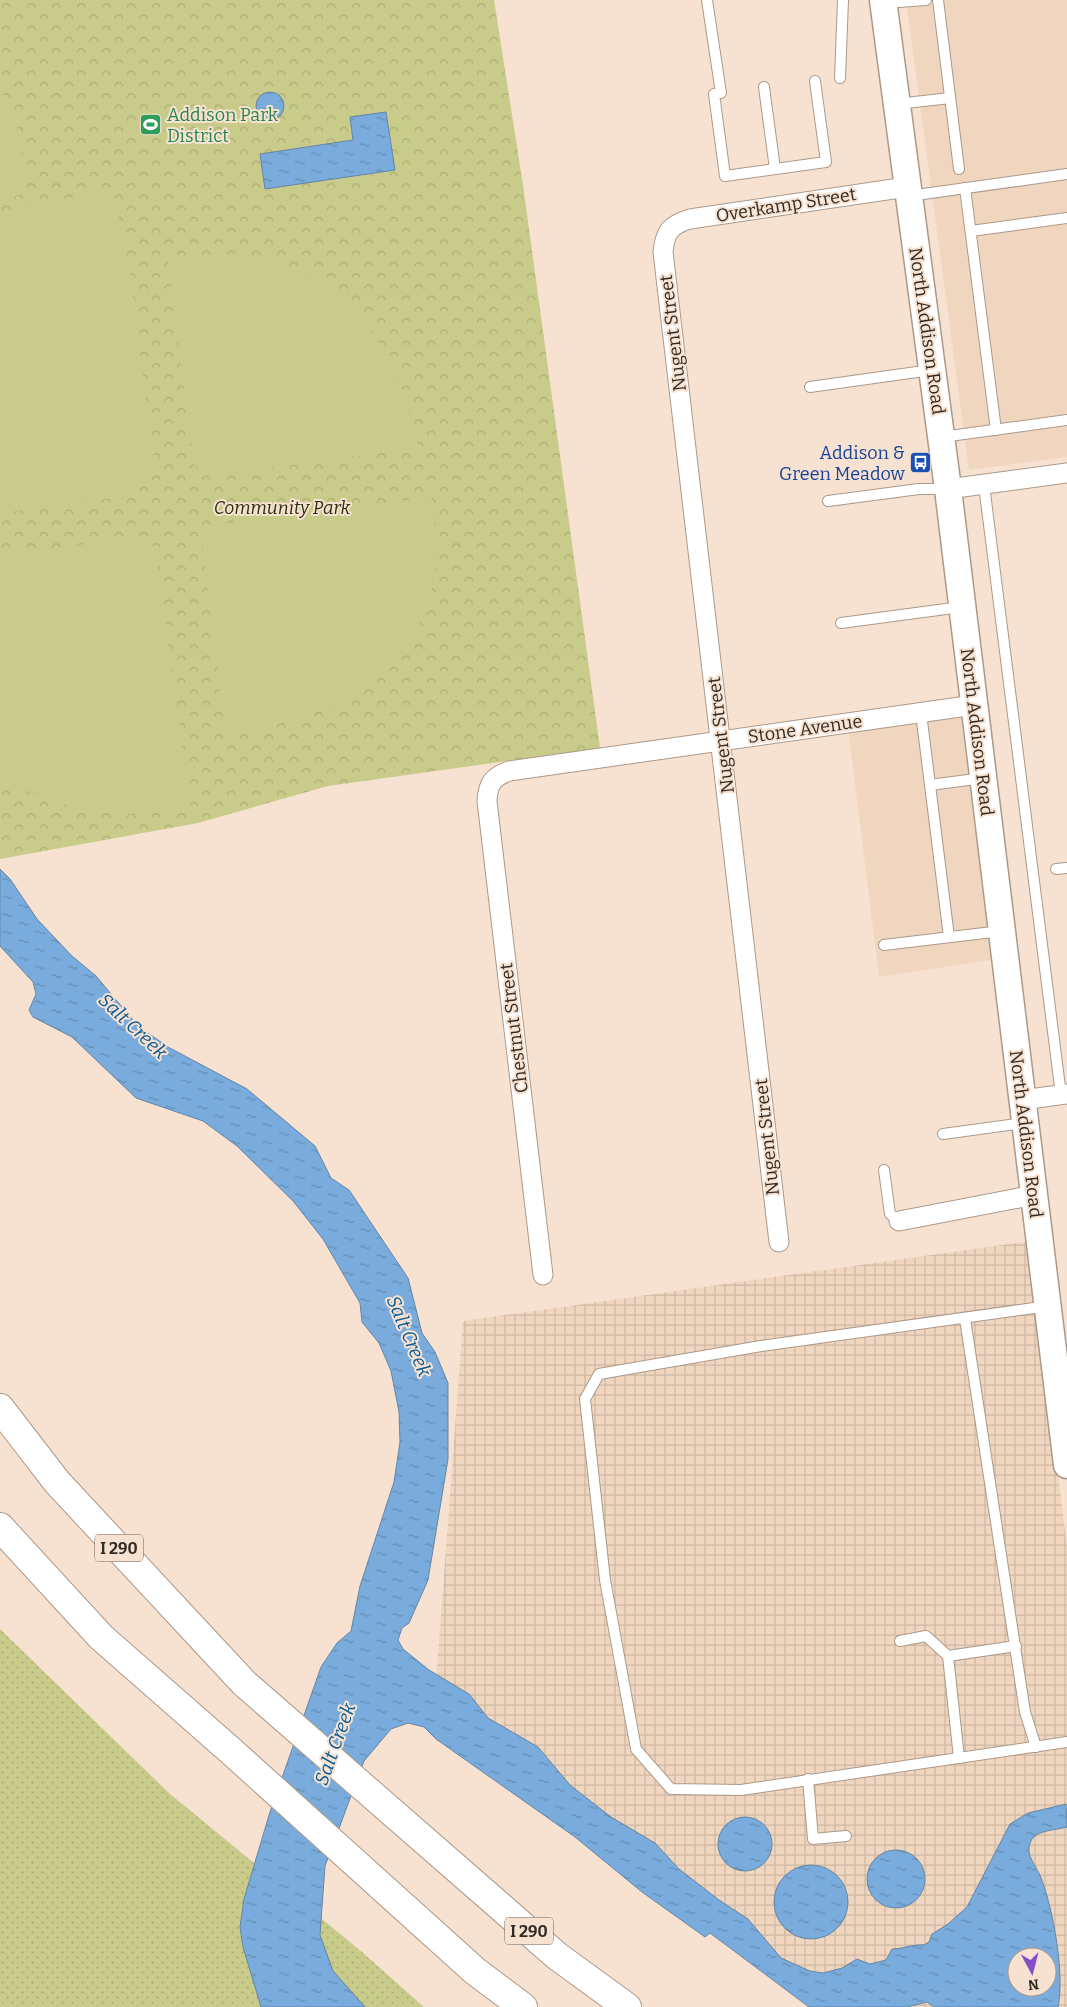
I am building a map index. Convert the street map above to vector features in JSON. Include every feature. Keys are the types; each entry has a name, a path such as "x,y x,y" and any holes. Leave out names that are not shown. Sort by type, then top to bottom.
{"highway":[{"name":"I 290","path":"0,1408 57,1482 244,1683 558,1956 627,2007"},
{"path":"0,1527 101,1637 231,1751 475,1971 523,2007"}],"street":[{"name":"North Addison Road","path":"883,2 948,489 1048,1306 1060,1346 1067,1465"},
{"name":"Overkamp Street","path":"668,229 677,223 690,219 908,191"},
{"name":"Nugent Street","path":"668,229 664,238 664,252 779,1242"},
{"path":"948,489 1067,473"},
{"name":"Stone Avenue","path":"490,782 497,776 509,771 974,705"},
{"name":"Chestnut Street","path":"490,782 487,801 543,1275"},
{"path":"1023,1111 1064,1094"},
{"path":"899,1221 1034,1195"}],"lane":[{"path":"707,0 725,176 826,162 816,81"},
{"path":"840,78 843,0"},
{"path":"883,2 926,0"},
{"path":"938,0 959,169"},
{"path":"764,87 775,169"},
{"path":"897,104 950,98"},
{"path":"908,191 965,188 1067,174"},
{"path":"965,188 996,430"},
{"path":"971,231 1067,218"},
{"path":"810,387 932,370"},
{"path":"941,437 1067,420"},
{"path":"984,485 1064,1094"},
{"path":"828,500 919,489 948,489"},
{"path":"841,623 962,607"},
{"path":"922,713 949,937"},
{"path":"930,785 983,778"},
{"path":"884,945 1002,931"},
{"path":"943,1134 1023,1111"},
{"path":"884,1170 890,1214 899,1221"},
{"path":"1048,1306 761,1346 599,1374 585,1399 605,1580 636,1749 671,1789 741,1790 1067,1742"},
{"path":"965,1319 1025,1712 1036,1746"},
{"path":"900,1641 926,1636 948,1656 959,1758"},
{"path":"948,1656 1016,1646"},
{"path":"808,1779 813,1839 846,1836"}],"shaded area":[{"path":"906,0 1067,0 1067,457 969,470"},
{"path":"959,702 991,960 879,977 848,728"},
{"path":"1030,1241 1067,1548 1067,2007 828,2007 436,1682 463,1321"}],"green space":[{"name":"Community Park","path":"0,0 494,0 523,185 600,748 328,786 198,823 0,859"},
{"path":"0,89 17,127 23,165 22,194 0,200"},
{"path":"113,190 128,259 155,468 130,496 0,513 0,212"},
{"path":"230,254 264,258 297,268 322,282 344,300 363,320 393,367 404,393 418,448 211,476 194,465 168,261"},
{"path":"431,497 436,550 430,596 415,635 391,666 359,692 320,711 275,725 225,733 202,541 214,525"},
{"path":"140,537 155,548 191,808 142,814 117,813 92,810 44,798 0,774 0,555"},
{"path":"0,1629 169,1793 362,1952 424,2007 0,2007"}],"water":[{"path":"270,92 280,96 284,106 280,116 270,120 260,116 256,106 260,96"},
{"path":"386,112 395,170 265,189 260,154 353,140 350,117"},
{"name":"Salt Creek","path":"0,869 10,879 37,919 72,956 96,976 138,1026 168,1047 247,1089 315,1146 331,1178 349,1190 408,1278 422,1333 435,1352 448,1383 448,1459 428,1580 409,1623 402,1628 398,1640 403,1649 429,1670 469,1694 488,1718 538,1747 570,1785 611,1817 655,1843 679,1869 719,1900 748,1919 781,1958 810,1971 823,1973 842,1968 857,1959 870,1964 886,1960 892,1949 924,1945 929,1942 932,1934 948,1924 967,1907 1010,1824 1028,1813 1066,1804 1067,1827 1035,1836 1029,1849 1031,1859 1039,1873 1050,1906 1057,1942 1060,1978 1058,2007 934,2007 927,2002 907,2007 809,2007 710,1933 705,1937 642,1892 575,1837 436,1739 424,1727 408,1723 391,1729 364,1761 325,1866 320,1935 333,1971 365,2007 261,2007 243,1947 240,1927 244,1899 270,1812 321,1667 337,1643 351,1631 360,1586 394,1482 400,1442 399,1412 391,1371 379,1343 362,1322 360,1303 323,1239 293,1201 237,1146 203,1121 136,1098 72,1037 33,1017 29,1010 36,994 33,982 0,946"},
{"path":"740,1817 750,1817 760,1821 768,1829 772,1844 768,1859 760,1867 750,1871 740,1871 730,1867 722,1859 718,1849 718,1839 722,1829 730,1821"},
{"path":"896,1850 907,1852 920,1863 925,1879 923,1890 912,1903 896,1908 885,1906 872,1895 867,1879 869,1868 880,1855"},
{"path":"804,1865 818,1865 832,1871 842,1881 848,1895 848,1909 842,1923 832,1933 818,1939 804,1939 790,1933 780,1923 774,1909 774,1895 780,1881 790,1871"}],"place":[{"name":"Addison Park District","path":"151,125"},
{"name":"Addison & Green Meadow","path":"921,463"}]}
